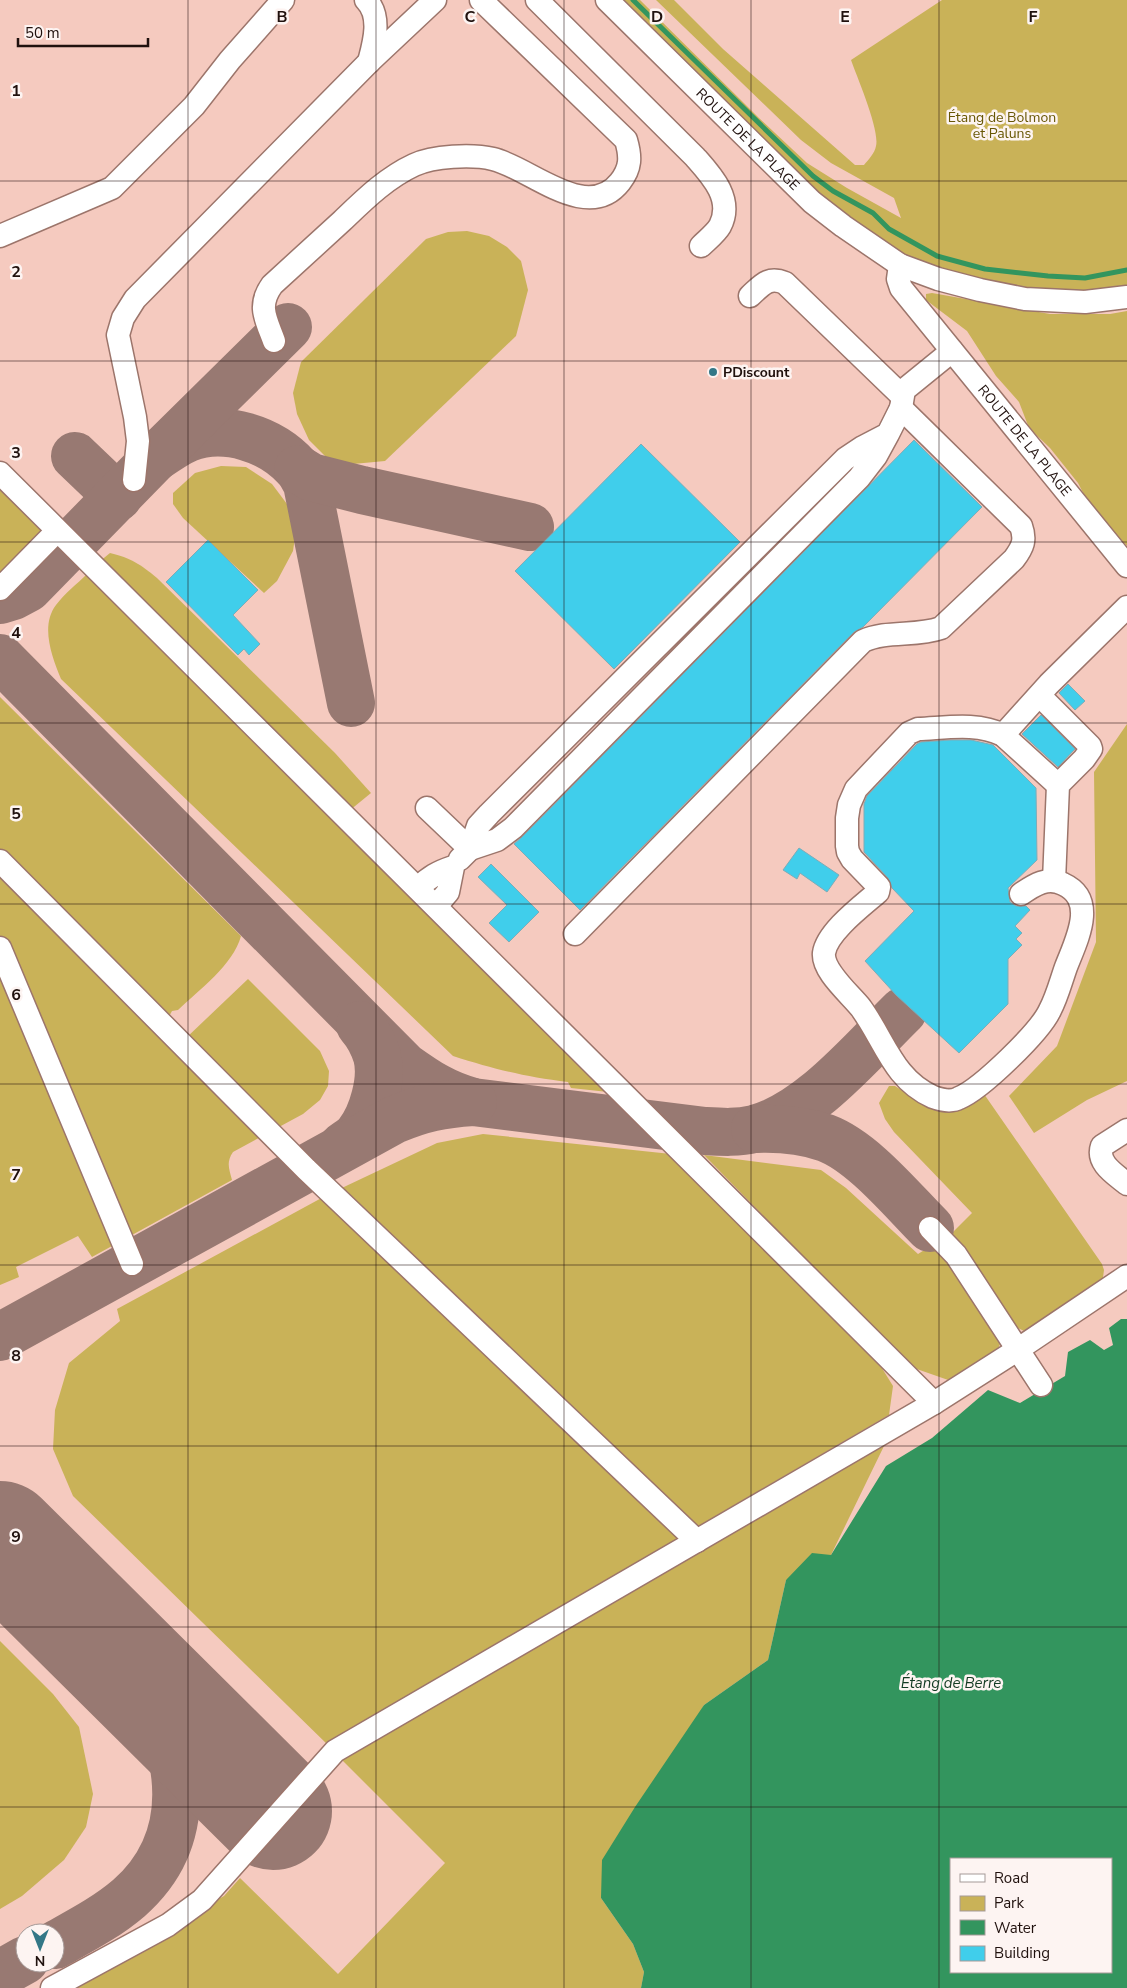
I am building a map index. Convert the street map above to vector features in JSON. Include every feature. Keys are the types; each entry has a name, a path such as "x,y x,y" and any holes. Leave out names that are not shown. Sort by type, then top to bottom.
{"street":[{"path":"0,236 112,188 194,106 230,60 283,0"},
{"path":"366,0 370,4 375,19 375,40 369,62"},
{"path":"134,480 138,441 135,417 118,335 123,318 135,299 369,62 435,0"},
{"path":"274,341 263,306 265,296 272,285 378,187 415,165 454,156 493,159 568,194 592,197 613,191 627,173 630,153 626,140 481,0"},
{"path":"537,0 695,157 715,180 723,197 724,206 720,226 701,246"},
{"name":"ROUTE DE LA PLAGE","path":"607,0 812,202 842,226 900,265 938,279 1025,299 1085,302 1127,297"},
{"name":"ROUTE DE LA PLAGE","path":"900,265 898,279 901,288 1127,566"},
{"path":"575,934 863,642 874,636 928,632 942,628 1014,559 1022,548 1024,536 1021,526 784,283 777,279 771,280 750,296"},
{"path":"418,888 428,877 453,867 470,849 478,826 489,814 838,466 863,447 888,434 908,385 952,350"},
{"path":"0,473 934,1403"},
{"path":"0,589 57,531"},
{"path":"1004,735 1049,684 1127,607"},
{"path":"1040,696 1091,749 1084,759 1058,785 1054,881"},
{"path":"1021,894 1035,884 1054,881 1070,887 1078,897 1083,911 1082,927 1051,1009 1042,1023 992,1075 970,1093 956,1100 939,1099 921,1092 896,1068 862,1009 829,972 824,961 824,952 838,929 878,892 879,887 852,859 846,846 849,805 856,788 909,733 918,730 980,727 1004,735 1058,785"},
{"path":"427,808 470,849"},
{"path":"0,861 306,1169 697,1541"},
{"path":"436,906 448,892 453,867"},
{"path":"0,948 132,1264"},
{"path":"1127,1130 1102,1146 1100,1153 1104,1164 1127,1184"},
{"path":"930,1228 956,1254 1041,1385"},
{"path":"52,1988 168,1925 202,1900 335,1751 934,1403 1127,1276"}],"green space":[{"name":"Étang de Bolmon et Paluns","path":"620,0 640,0 807,163 901,218 894,198 831,163 801,140 656,0 674,0 723,49 855,165 864,165 876,146 875,128 851,60 942,0 1127,0 1127,289 1109,292 1044,292 984,283 916,262 858,225 799,177"},
{"path":"467,231 489,236 507,247 521,261 528,290 516,336 385,461 353,464 327,458 309,440 297,414 293,393 301,362 426,239 448,232"},
{"path":"932,293 1050,314 1110,314 1127,311 1127,546 1092,510 1078,483 1050,448 1029,428 1019,402 996,376 967,331 926,300 926,294"},
{"path":"221,466 246,467 272,484 287,504 296,530 293,551 277,581 264,593 183,518 173,504 173,493 195,473"},
{"path":"0,489 45,533 0,574"},
{"path":"110,553 135,562 157,578 335,753 371,793 349,811 99,562"},
{"path":"87,574 608,1092 571,1088 568,1082 510,1072 453,1056 61,679 49,642 48,632 51,613 67,593"},
{"path":"0,697 241,936 237,947 223,967 178,1010 172,1011 166,1022 185,1039 248,979 320,1051 329,1071 328,1086 320,1100 303,1114 233,1152 229,1162 232,1180 92,1257 78,1236 16,1267 19,1277 0,1285"},
{"path":"1127,724 1127,1081 1087,1100 1034,1133 1009,1096 1057,1046 1096,942 1094,772"},
{"path":"889,1086 895,1086 912,1097 984,1094 1102,1264 1104,1270 1102,1285 1026,1332 1014,1326 952,1233 972,1213 894,1132 885,1119 879,1103"},
{"path":"483,1134 671,1154 880,1365 893,1386 889,1415 702,1524 631,1573 331,1748 73,1496 53,1449 55,1410 69,1363 120,1321 117,1309 327,1195 437,1143"},
{"path":"704,1155 821,1170 846,1188 918,1254 937,1242 1000,1344 995,1357 951,1381 911,1367"},
{"path":"884,1446 831,1555 786,1580 768,1660 704,1705 601,1898 633,1944 644,1972 641,1988 59,1988 224,1896 240,1878 338,1974 445,1863 337,1755 443,1702 750,1521"},
{"path":"0,1641 53,1694 79,1727 93,1794 86,1827 64,1860 22,1896 0,1909"}],"water":[{"name":"Étang de Berre","path":"1121,1319 1127,1319 1127,1988 641,1988 644,1972 633,1944 601,1898 602,1860 635,1807 704,1705 768,1660 786,1580 812,1553 831,1555 886,1466 932,1438 988,1390 1020,1403 1065,1376 1068,1352 1090,1340 1104,1350 1113,1345 1109,1328"}],"building":[{"path":"914,440 982,507 863,627 854,632 580,910 514,844"},
{"path":"641,444 740,542 614,669 515,571"},
{"path":"208,540 258,590 233,615 260,644 249,655 244,649 238,655 166,582"},
{"path":"1068,684 1085,701 1075,710 1059,693"},
{"path":"1041,715 1075,749 1058,767 1022,734"},
{"path":"971,740 993,745 1036,788 1037,860 1008,888 1010,902 1016,906 1026,906 1030,910 1015,926 1022,933 1016,939 1022,945 1008,959 1008,1004 959,1053 896,995 865,961 914,911 892,888 888,878 864,852 864,804 867,796 917,744 921,742"},
{"path":"799,848 839,875 827,892 800,873 797,879 783,870"},
{"path":"491,864 539,912 509,942 489,923 507,905 478,877"}],"waterway":[{"path":"633,0 813,176 833,191 873,213 889,229 937,256 985,269 1048,276 1085,278 1127,270"}],"taxiway":[{"path":"0,600 28,588 155,458 288,327"},
{"path":"155,458 188,438 202,434 232,434 247,437 274,449 298,470 307,484 351,703"},
{"path":"75,456 118,497"},
{"path":"298,469 311,477 362,490 530,527"},
{"path":"0,658 404,1066 445,1092 473,1102 705,1131 730,1132 754,1129 775,1122 815,1096 853,1062 903,1011"},
{"path":"343,1146 356,1136 363,1126 372,1107 378,1086 379,1065 377,1056 370,1039 360,1025"},
{"path":"0,1337 394,1120 432,1107 473,1102"},
{"path":"755,1129 800,1131 826,1138 840,1145 868,1165 930,1228"},
{"path":"0,1537 8,1547"},
{"path":"65,1939 103,1918 129,1898 151,1874 165,1849 174,1822 176,1795 174,1766 157,1709 144,1682"},
{"path":"0,1974 15,1966"}],"runway":[{"path":"0,1540 273,1811"}],"place":[{"name":"PDiscount","path":"713,372"}]}
